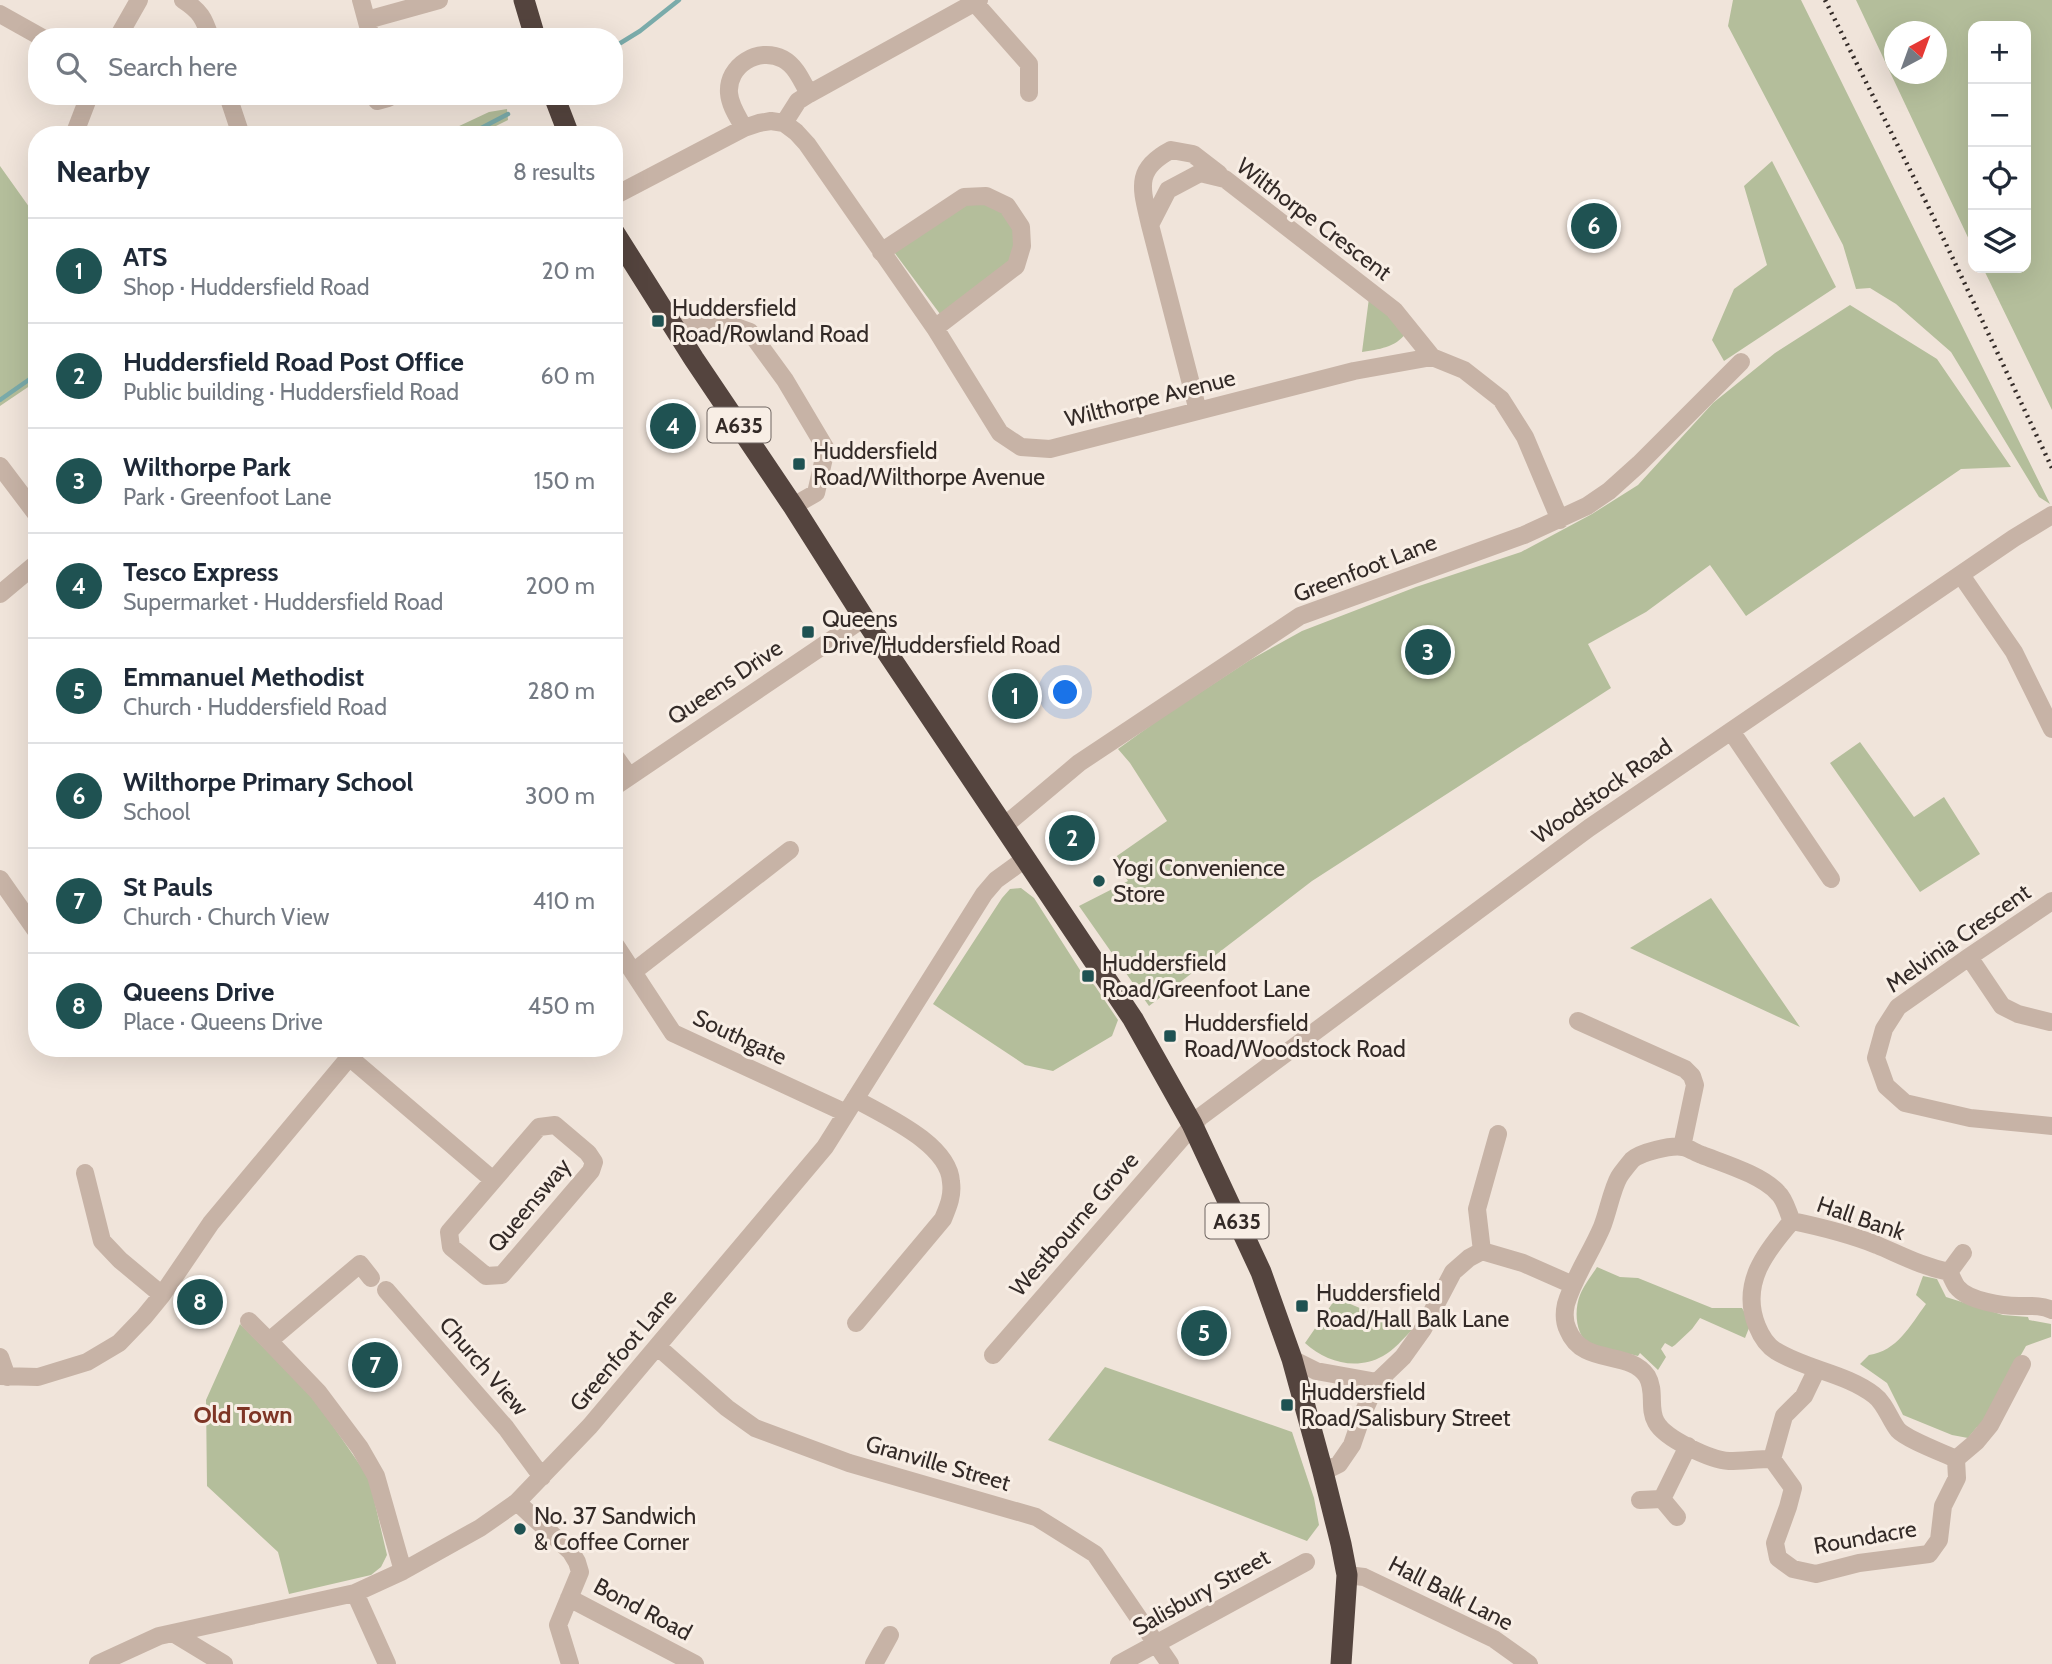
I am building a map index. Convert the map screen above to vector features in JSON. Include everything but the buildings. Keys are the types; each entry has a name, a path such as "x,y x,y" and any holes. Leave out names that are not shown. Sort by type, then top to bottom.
{"highway":[{"path":"524,0 532,28"},
{"path":"557,105 566,126"},
{"name":"A635","path":"623,246 864,618 1133,1019 1192,1124 1261,1272 1292,1359 1323,1472 1347,1575 1342,1664"}],"street":[{"path":"122,28 139,0"},
{"path":"183,0 197,9 207,28"},
{"path":"361,0 369,28 439,0"},
{"path":"623,191 744,128 771,121 783,123 798,101 809,94 977,2 1030,64 1028,93"},
{"path":"0,14 28,30"},
{"path":"744,128 730,103 729,91 737,68 747,60 758,55 783,59 793,66 809,94"},
{"path":"78,126 86,105"},
{"path":"231,105 238,126"},
{"name":"Wilthorpe Avenue","path":"783,123 796,132 807,145 935,328 1000,433 1021,447 1050,449 1354,371 1432,357"},
{"path":"1199,411 1141,187 1147,168 1157,157 1171,150 1193,154 1225,179"},
{"name":"Wilthorpe Crescent","path":"1150,225 1168,190 1200,173 1225,179 1394,310 1432,357"},
{"path":"881,252 964,197 986,197 1007,206 1021,227 1022,246 1016,266 935,328"},
{"path":"677,331 696,320 724,323 750,332 785,380 825,449 816,493 793,506"},
{"path":"1432,357 1464,370 1502,399 1525,437 1560,520"},
{"name":"Greenfoot Lane","path":"1004,826 1079,763 1300,616 1524,535 1587,506 1609,491 1639,464 1741,362"},
{"path":"0,466 28,503"},
{"name":"Woodstock Road","path":"1192,1124 1588,828 2052,515"},
{"path":"0,594 28,570"},
{"path":"1961,575 2014,652 2052,729"},
{"name":"Queens Drive","path":"623,780 864,618"},
{"path":"1731,732 1831,879"},
{"path":"633,972 790,850"},
{"name":"Greenfoot Lane","path":"99,1664 159,1636 355,1594 480,1528 517,1502 590,1426 825,1147 985,894 996,880 1025,859"},
{"path":"0,879 28,919"},
{"name":"Melvinia Crescent","path":"2052,901 1898,1007 1884,1029 1876,1058 1886,1086 1905,1103 1970,1118 2052,1126"},
{"name":"Southgate","path":"623,957 673,1033 902,1125 934,1148 945,1163 952,1180 951,1200 943,1219 856,1323"},
{"path":"1969,957 2002,1006 2018,1014 2050,1022"},
{"path":"1578,1021 1685,1069 1692,1076 1695,1085 1682,1147 1654,1150 1634,1158 1618,1177 1597,1239 1573,1285 1565,1307 1564,1319 1568,1332 1586,1350 1600,1357 1636,1365 1646,1374 1652,1385 1652,1411 1655,1421 1671,1438 1727,1461 1772,1459 1784,1416 1804,1396 1817,1369"},
{"path":"0,1357 4,1377 38,1377 88,1362 119,1343 162,1295 211,1223 350,1057"},
{"name":"Queensway","path":"357,1057 493,1180"},
{"name":"Westbourne Grove","path":"993,1355 1192,1124"},
{"name":"Queensway","path":"555,1125 588,1153 594,1162 591,1171 502,1275 486,1276 452,1247 449,1232 493,1180 538,1127 555,1125"},
{"path":"1482,1251 1477,1209 1498,1134"},
{"name":"Hall Bank","path":"1682,1147 1763,1181 1780,1194 1792,1221 1823,1227 1876,1245 1918,1264 1950,1272"},
{"path":"85,1173 102,1241 162,1295"},
{"path":"1792,1221 1762,1261 1750,1292 1751,1312 1766,1344 1777,1352 1838,1376 1876,1396 1900,1432 1955,1459 1976,1442 1990,1425 2022,1364"},
{"path":"1323,1472 1339,1464 1352,1445 1377,1382 1403,1357 1423,1329 1453,1272 1469,1258 1482,1251 1522,1263 1573,1285"},
{"path":"1963,1253 1950,1272 1957,1288 1981,1300 1999,1305 2038,1306 2052,1310"},
{"path":"268,1341 360,1264 371,1278"},
{"name":"Church View","path":"386,1290 506,1428 542,1476"},
{"path":"249,1321 318,1392 360,1448 376,1476 402,1571"},
{"name":"Granville Street","path":"658,1347 727,1408 755,1428 849,1463 1037,1517 1095,1554 1170,1664"},
{"path":"1292,1359 1316,1371 1377,1382"},
{"path":"1662,1499 1688,1446"},
{"name":"Roundacre","path":"1772,1459 1793,1488 1774,1543 1778,1558 1793,1569 1816,1574 1859,1563 1929,1554 1939,1540 1943,1506 1957,1478 1955,1459"},
{"path":"1640,1500 1662,1499"},
{"path":"1662,1499 1677,1517"},
{"path":"517,1502 571,1552 577,1562 580,1572 558,1625 570,1664"},
{"name":"Salisbury Street","path":"1119,1664 1306,1562"},
{"name":"Hall Balk Lane","path":"1347,1575 1364,1577 1494,1639 1529,1664"},
{"path":"355,1594 387,1664"},
{"name":"Bond Road","path":"569,1598 695,1664"},
{"path":"173,1633 224,1664"},
{"path":"874,1664 890,1635"}],"green space":[{"path":"1733,0 1801,0 2050,504 2039,497 1951,352 1896,304 1870,288 1856,289 1843,245 1728,26"},
{"path":"1856,0 2052,0 2052,410 1985,273 2031,273 2031,21 1968,21 1968,237 1896,84 1947,84 1947,21 1884,21 1884,59"},
{"path":"507,109 508,120 496,126 459,126 489,112"},
{"path":"1772,161 1836,287 1724,361 1712,340 1734,289 1767,265 1744,186"},
{"path":"0,166 28,205 28,387 0,406"},
{"path":"965,203 981,203 1001,209 1014,226 1017,245 1011,261 940,314 894,252"},
{"path":"1369,298 1406,333 1392,345 1362,352"},
{"path":"1850,305 1937,359 2011,467 1961,469 1746,616 1710,565 1646,612 1588,644 1611,688 1312,881 1149,1006 1079,906 1128,881 1114,858 1167,821 1118,749 1250,660 1302,631 1416,587 1521,552 1592,514 1638,485 1713,403 1775,353"},
{"path":"1860,742 1914,817 1944,797 1980,854 1920,892 1830,763"},
{"path":"1021,888 1034,898 1080,970 1095,986 1118,1020 1112,1036 1053,1071 1025,1065 933,1004 1002,898 1010,889"},
{"path":"1711,898 1800,1027 1630,948"},
{"path":"1597,1267 1620,1277 1638,1278 1712,1308 1742,1308 1751,1323 1745,1338 1700,1318 1675,1345 1672,1347 1665,1343 1661,1349 1666,1357 1658,1370 1640,1353 1638,1356 1594,1347 1581,1335 1577,1308 1580,1295"},
{"path":"1923,1276 1937,1279 1946,1297 2003,1315 2028,1317 2029,1320 2051,1324 2051,1337 2026,1346 1980,1427 1968,1438 1952,1435 1903,1415 1887,1383 1860,1364 1869,1355 1879,1353 1895,1343 1914,1321 1926,1304 1916,1295"},
{"path":"1336,1298 1412,1330 1391,1351 1373,1361 1342,1362 1322,1355 1305,1343"},
{"path":"240,1324 313,1397 369,1478 387,1555 381,1567 371,1575 289,1594 278,1552 207,1486 206,1400"},
{"path":"1105,1367 1292,1432 1314,1498 1319,1525 1307,1541 1048,1440"}],"waterway":[{"path":"623,41 679,0"},
{"path":"485,126 508,114"},
{"path":"0,400 28,380"}],"railway":[{"path":"1825,0 1927,204 2052,468"}],"place":[{"name":"Wilthorpe Primary School","path":"1594,226"},
{"name":"Huddersfield Road/Rowland Road","path":"658,321"},
{"name":"Tesco Express","path":"673,426"},
{"name":"Huddersfield Road/Wilthorpe Avenue","path":"799,464"},
{"name":"Queens Drive/Huddersfield Road","path":"808,632"},
{"name":"Wilthorpe Park","path":"1428,652"},
{"name":"ATS","path":"1015,696"},
{"name":"Huddersfield Road Post Office","path":"1072,838"},
{"name":"Yogi Convenience Store","path":"1099,881"},
{"name":"Huddersfield Road/Greenfoot Lane","path":"1088,976"},
{"name":"Huddersfield Road/Woodstock Road","path":"1170,1036"},
{"name":"Queens Drive","path":"200,1302"},
{"name":"Huddersfield Road/Hall Balk Lane","path":"1302,1306"},
{"name":"Emmanuel Methodist","path":"1204,1333"},
{"name":"St Pauls","path":"375,1365"},
{"name":"Huddersfield Road/Salisbury Street","path":"1287,1405"},
{"name":"No. 37 Sandwich & Coffee Corner","path":"520,1529"}],"district":[{"name":"Old Town","path":"243,1414"}]}
